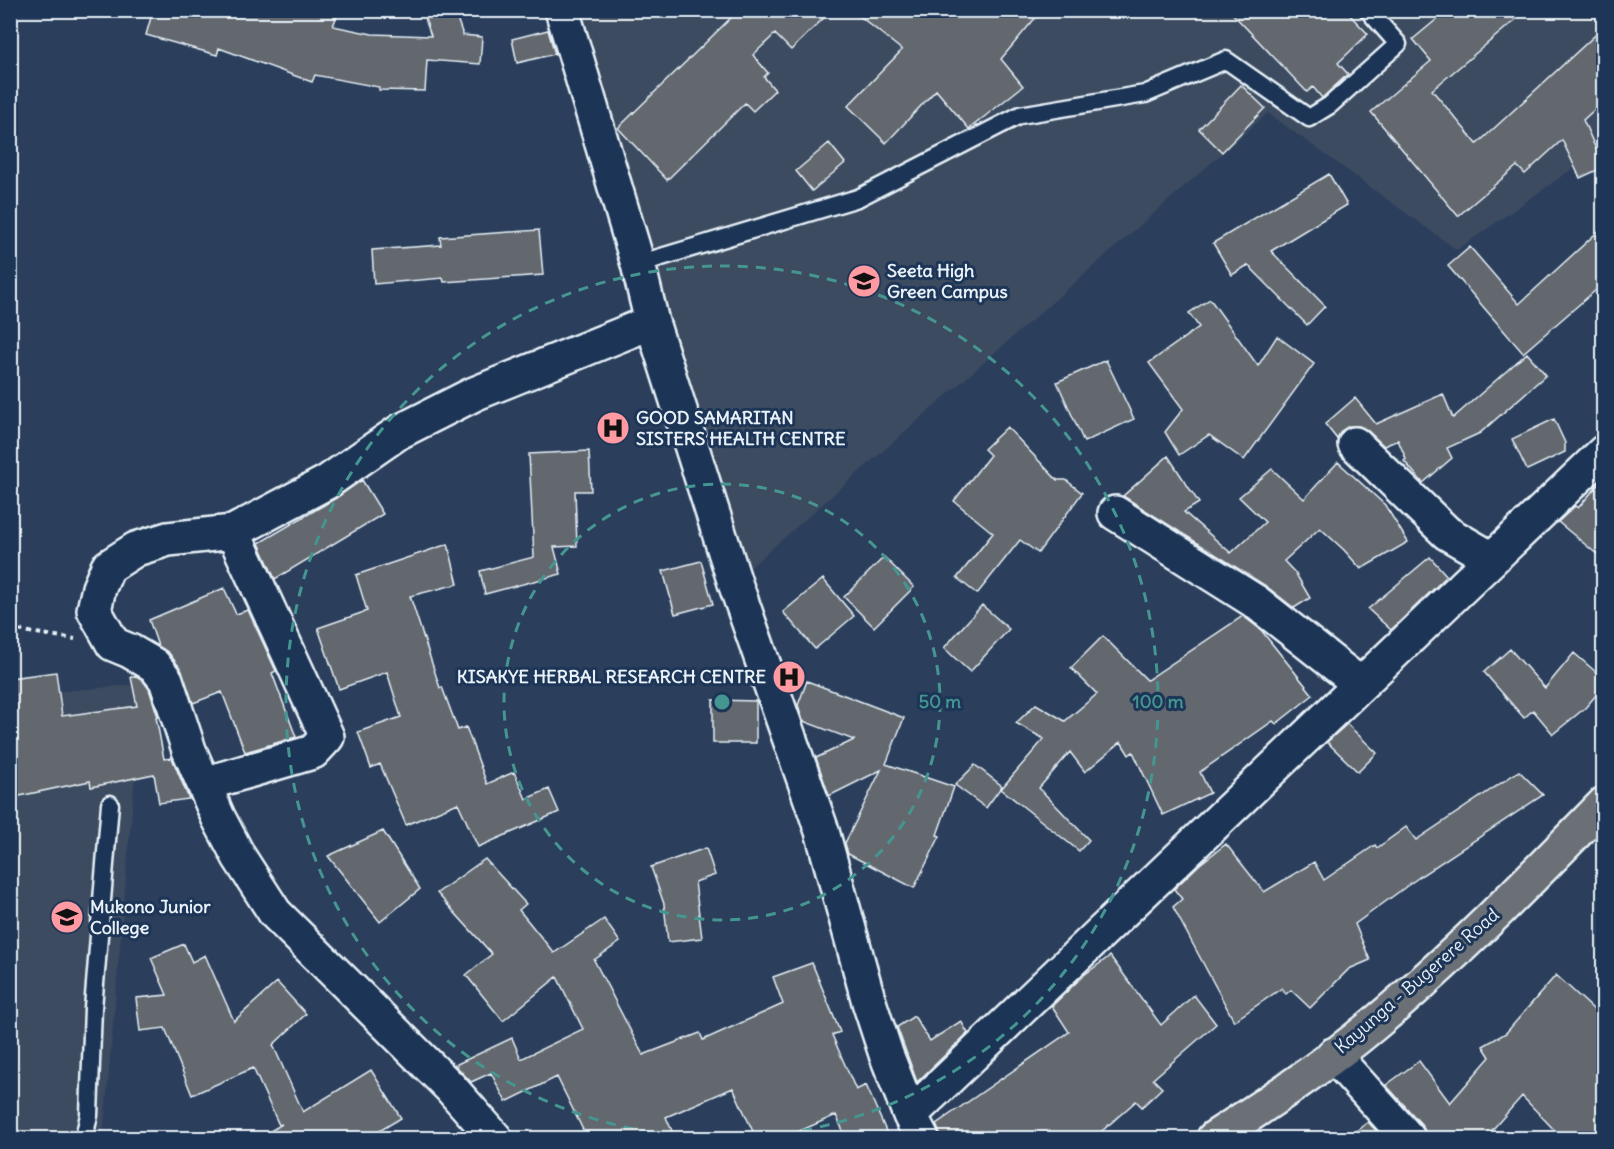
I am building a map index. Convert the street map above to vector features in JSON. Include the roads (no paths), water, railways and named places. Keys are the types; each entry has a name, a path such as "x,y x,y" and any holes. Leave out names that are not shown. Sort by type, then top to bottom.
{"main road":[{"name":"Kayunga - Bugerere Road","path":"1214,1138 1373,1025 1499,912 1604,804"}],"street":[{"path":"562,10 638,264 652,322 735,583 822,831 868,1002 886,1054 916,1127 1360,684 1604,452"},
{"path":"495,1138 450,1087 275,913 238,857 189,750 166,680 154,665 113,644 94,610 99,588 108,567 136,549 168,539 233,532 327,482 399,432 474,394 652,322"},
{"path":"1355,444 1447,533 1492,559"},
{"path":"1115,513 1256,602 1360,684"},
{"path":"204,784 313,752 327,737 233,532"},
{"path":"1333,1055 1408,1138"}],"lane":[{"path":"638,264 858,198 1020,115 1145,94 1226,60 1310,118 1330,105 1398,44 1368,10"},
{"path":"84,1138 89,1115 93,1008 110,804"}],"place":[{"name":"Seeta High Green Campus","path":"864,281"},
{"name":"GOOD SAMARITAN SISTERS HEALTH CENTRE","path":"613,428"},
{"name":"KISAKYE HERBAL RESEARCH CENTRE","path":"789,677"},
{"name":"Mukono Junior College","path":"67,917"}]}
